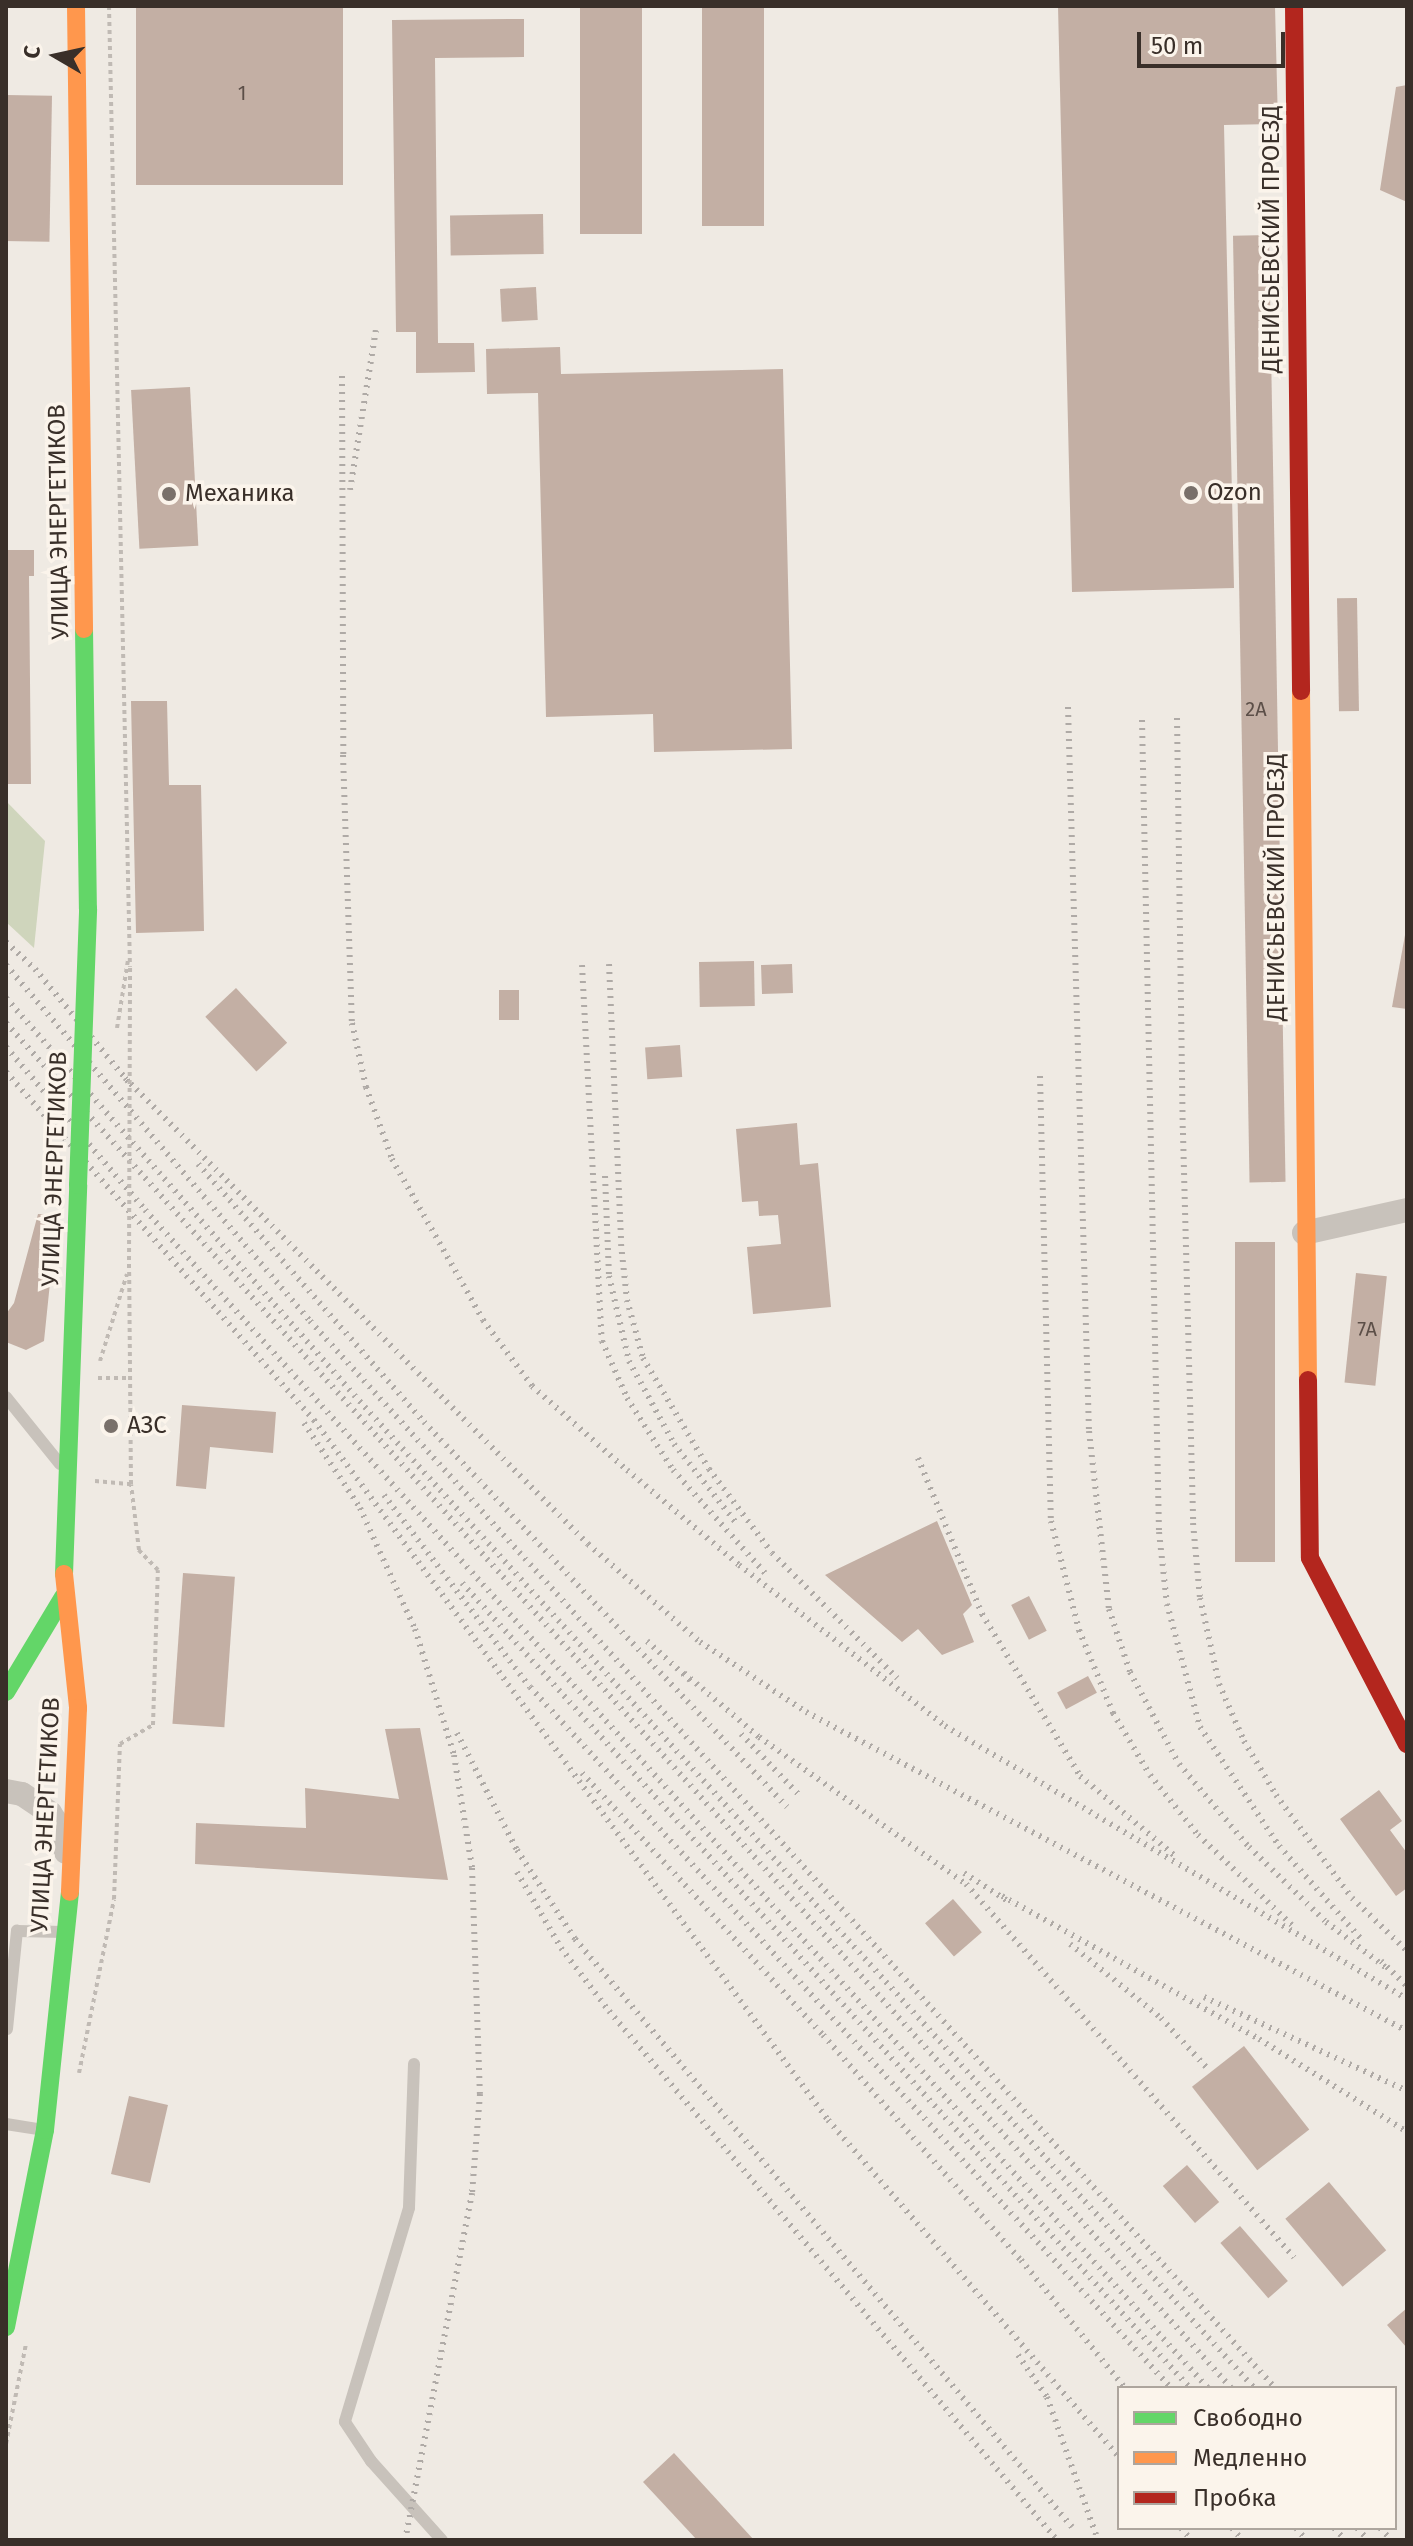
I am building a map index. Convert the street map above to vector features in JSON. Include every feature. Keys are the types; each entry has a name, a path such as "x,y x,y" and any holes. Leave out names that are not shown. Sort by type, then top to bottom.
{"street":[{"name":"УЛИЦА ЭНЕРГЕТИКОВ","path":"6,2327 45,2130 70,1887 78,1708 63,1597 88,909 76,6"},
{"name":"ДЕНИСЬЕВСКИЙ ПРОЕЗД","path":"1294,6 1304,1233 1310,1558 1407,1744"},
{"path":"1304,1233 1407,1210"},
{"path":"6,1671 63,1597"},
{"path":"6,1692 63,1597"},
{"path":"6,1791 22,1794 50,1813 65,1835 70,1887"}],"lane":[{"path":"6,1397 69,1476"},
{"path":"7,2029 17,1931 65,1932"},
{"path":"414,2064 409,2208 345,2422 371,2461 442,2540"},
{"path":"6,2124 45,2130"}],"path":[{"path":"109,6 128,960 117,1028"},
{"path":"77,2086 114,1899 120,1744 153,1725 158,1570 139,1550 131,1484 128,960"},
{"path":"98,1378 132,1378"},
{"path":"94,1482 131,1484"},
{"path":"6,2444 28,2335"}],"green space":[{"path":"6,801 45,841 34,948 6,922"}],"building":[{"path":"136,6 343,6 343,185 136,185"},
{"path":"580,6 642,6 642,234 580,234"},
{"path":"702,6 764,6 764,226 702,226"},
{"path":"1058,6 1275,6 1278,124 1224,125 1234,588 1072,592"},
{"path":"524,19 524,57 435,58 438,343 474,343 475,372 416,373 416,332 396,332 392,20"},
{"path":"1407,85 1407,202 1380,190 1396,87"},
{"path":"6,95 52,96 49,242 6,241"},
{"path":"543,214 544,254 451,256 450,216"},
{"path":"1269,235 1286,1182 1250,1182 1233,236"},
{"path":"536,287 538,320 502,322 500,289"},
{"path":"560,347 561,374 783,369 792,749 654,752 653,714 546,717 538,393 487,394 486,349"},
{"path":"190,387 198,546 139,549 131,390"},
{"path":"6,550 34,550 34,576 29,576 31,784 6,784"},
{"path":"1337,598 1357,598 1359,711 1339,711"},
{"path":"131,701 167,701 169,785 201,785 204,931 136,933"},
{"path":"1407,935 1407,1009 1392,1007"},
{"path":"754,961 755,1006 700,1007 699,962"},
{"path":"792,964 793,993 762,994 761,965"},
{"path":"236,988 287,1043 256,1071 205,1017"},
{"path":"499,990 519,990 519,1020 499,1020"},
{"path":"680,1045 682,1077 647,1079 645,1047"},
{"path":"797,1123 800,1165 818,1163 831,1307 753,1314 747,1247 781,1244 778,1215 759,1216 758,1201 742,1202 736,1129"},
{"path":"38,1214 57,1215 44,1341 26,1350 6,1342 6,1314 14,1303"},
{"path":"1235,1242 1275,1242 1275,1562 1235,1562"},
{"path":"1356,1273 1387,1276 1375,1386 1345,1382"},
{"path":"182,1405 276,1412 273,1453 210,1447 206,1489 176,1486"},
{"path":"937,1521 972,1605 963,1614 974,1642 942,1655 918,1629 902,1642 825,1575"},
{"path":"183,1573 235,1577 224,1727 172,1724"},
{"path":"1029,1596 1047,1631 1029,1640 1011,1605"},
{"path":"1088,1676 1097,1693 1066,1709 1057,1692"},
{"path":"420,1728 448,1880 195,1864 196,1823 306,1828 305,1788 399,1799 385,1729"},
{"path":"1379,1790 1402,1821 1390,1830 1407,1853 1407,1888 1396,1896 1340,1819"},
{"path":"953,1899 982,1932 954,1956 925,1923"},
{"path":"1244,2046 1309,2130 1257,2170 1192,2087"},
{"path":"129,2096 168,2105 150,2183 111,2174"},
{"path":"1187,2165 1219,2202 1195,2223 1163,2186"},
{"path":"1329,2182 1386,2250 1343,2287 1285,2219"},
{"path":"1240,2226 1288,2281 1268,2298 1220,2243"},
{"path":"1407,2308 1407,2348 1387,2325"},
{"path":"674,2453 754,2540 697,2540 643,2482"}],"railway":[{"path":"350,490 376,330"},
{"path":"342,376 343,755 352,1023 366,1087 392,1159 483,1320 532,1386 627,1470 739,1565 945,1726 1407,1999"},
{"path":"1068,707 1089,1431 1109,1609 1130,1672 1179,1764 1249,1847 1326,1922 1389,1970"},
{"path":"1177,718 1193,1523 1200,1598 1219,1684 1244,1741 1276,1795 1352,1898 1407,1951"},
{"path":"1142,720 1159,1532 1167,1604 1200,1727 1279,1846 1362,1940"},
{"path":"6,942 35,969 131,1085"},
{"path":"609,964 621,1244 627,1300 643,1358 709,1469 772,1553 897,1678"},
{"path":"6,965 310,1321 1273,2386"},
{"path":"582,965 602,1341 627,1398 673,1470 765,1573"},
{"path":"6,998 354,1395 1252,2386"},
{"path":"6,1023 1229,2386"},
{"path":"6,1047 145,1210 1206,2386"},
{"path":"6,1072 314,1420 828,2120 1117,2455"},
{"path":"1040,1076 1051,1521 1079,1630 1113,1713 1150,1775 1198,1835 1294,1927"},
{"path":"125,1078 588,1544 700,1642 806,1712 1407,2031"},
{"path":"198,1164 424,1422 787,1807"},
{"path":"605,1176 609,1276 629,1361 674,1444 737,1524"},
{"path":"304,1423 360,1508 415,1629 454,1755 472,1868 480,2094 472,2193 405,2540"},
{"path":"918,1458 982,1614 1080,1776 1175,1856"},
{"path":"384,1495 530,1687 1169,2386"},
{"path":"462,1583 1188,2386"},
{"path":"647,1641 691,1681"},
{"path":"684,1673 759,1737 966,1884 1294,2257"},
{"path":"457,1733 517,1850 575,1939 1072,2527"},
{"path":"741,1734 801,1797"},
{"path":"582,1773 823,2035 1021,2260 1123,2386"},
{"path":"517,1872 561,1948 609,2011 1057,2540"},
{"path":"964,1873 1011,1903"},
{"path":"1002,1896 1259,2039 1407,2132"},
{"path":"1070,1944 1161,2018 1207,2068"},
{"path":"1381,1961 1407,1986"},
{"path":"1204,1997 1407,2091"},
{"path":"1018,2355 1047,2397 1098,2540"},
{"path":"1183,2530 1191,2540"},
{"path":"1234,2530 1242,2540"},
{"path":"1298,2530 1306,2540"},
{"path":"1336,2530 1345,2540"},
{"path":"1359,2530 1368,2540"},
{"path":"1382,2530 1391,2540"}],"traffic: fast":[{"path":"84,629 88,909"},
{"path":"78,1185 88,909"},
{"path":"64,1574 78,1185"},
{"path":"6,1692 63,1597"},
{"path":"6,2327 45,2130 70,1892"}],"traffic: slow":[{"path":"76,6 84,629"},
{"path":"1301,691 1308,1380"},
{"path":"64,1574 78,1708 70,1892"}],"traffic: jam":[{"path":"1294,6 1301,691"},
{"path":"1308,1380 1310,1558 1407,1744"}],"place":[{"name":"Ozon","path":"1191,493"},
{"name":"Механика","path":"169,494"},
{"name":"АЗС","path":"111,1426"}]}
